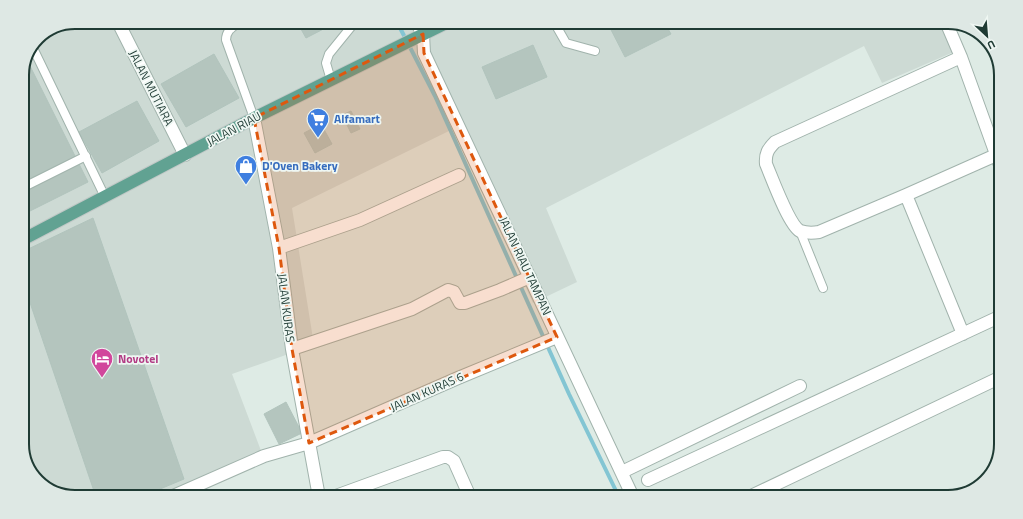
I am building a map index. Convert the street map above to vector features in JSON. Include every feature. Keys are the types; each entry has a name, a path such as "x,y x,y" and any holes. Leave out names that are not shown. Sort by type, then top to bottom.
{"main road":[{"name":"JALAN RIAU","path":"29,234 105,197 254,118 433,29"}],"street":[{"name":"JALAN MUTIARA","path":"122,29 185,155"},
{"path":"419,29 421,35"},
{"path":"949,29 961,57 994,149"},
{"name":"JALAN RIAU TAMPAN","path":"421,35 424,53 630,490"},
{"path":"961,57 775,142 770,146 767,152 765,157 766,164 792,223 800,231 812,233 819,232 994,156"},
{"name":"JALAN KURAS","path":"254,118 279,248 292,349 317,490"},
{"path":"279,248 360,220 459,175"},
{"path":"906,195 963,334"},
{"path":"292,349 412,309 448,290 454,292 462,304 530,277"},
{"path":"648,480 994,319"},
{"name":"JALAN KURAS 6","path":"187,490 264,456 309,443 458,378 557,337"},
{"path":"764,490 994,380"},
{"path":"622,472 800,386"},
{"path":"352,490 442,457 448,457 454,461 467,490"}],"lane":[{"path":"230,29 226,36 226,40 254,118"},
{"path":"331,80 327,67 327,59 329,54 349,29"},
{"path":"558,29 566,43 595,51"},
{"path":"35,53 105,197"},
{"path":"29,184 86,156"},
{"path":"800,231 823,288"}],"highlighted area":[{"path":"423,34 424,53 557,337 309,443 292,349 279,248 254,118"}],"shaded area":[{"path":"75,29 946,29 956,51 882,83 864,46 546,208 577,282 533,303 453,129 292,208 314,345 232,374 263,456 180,490 75,490 60,488 49,482 40,474 31,459 29,447 29,72 34,55 45,40 52,35 60,31"}],"building":[{"path":"301,29 323,29 306,38"},
{"path":"611,29 668,29 671,34 625,57"},
{"path":"533,45 547,77 496,99 482,67"},
{"path":"214,54 239,98 186,127 161,84"},
{"path":"30,66 88,182 29,212"},
{"path":"137,101 159,141 102,173 79,132"},
{"path":"351,111 360,129 351,133 342,115"},
{"name":"Alfamart","path":"321,124 332,144 315,153 304,133"},
{"name":"Novotel","path":"93,218 184,479 158,490 94,490 29,300 29,249"},
{"path":"286,402 302,433 279,444 264,414"}],"waterway":[{"path":"401,29 435,96 569,394 616,490"}],"place":[{"name":"Alfamart","path":"318,138"},
{"name":"D'Oven Bakery","path":"246,186"},
{"name":"Novotel","path":"102,378"}]}
